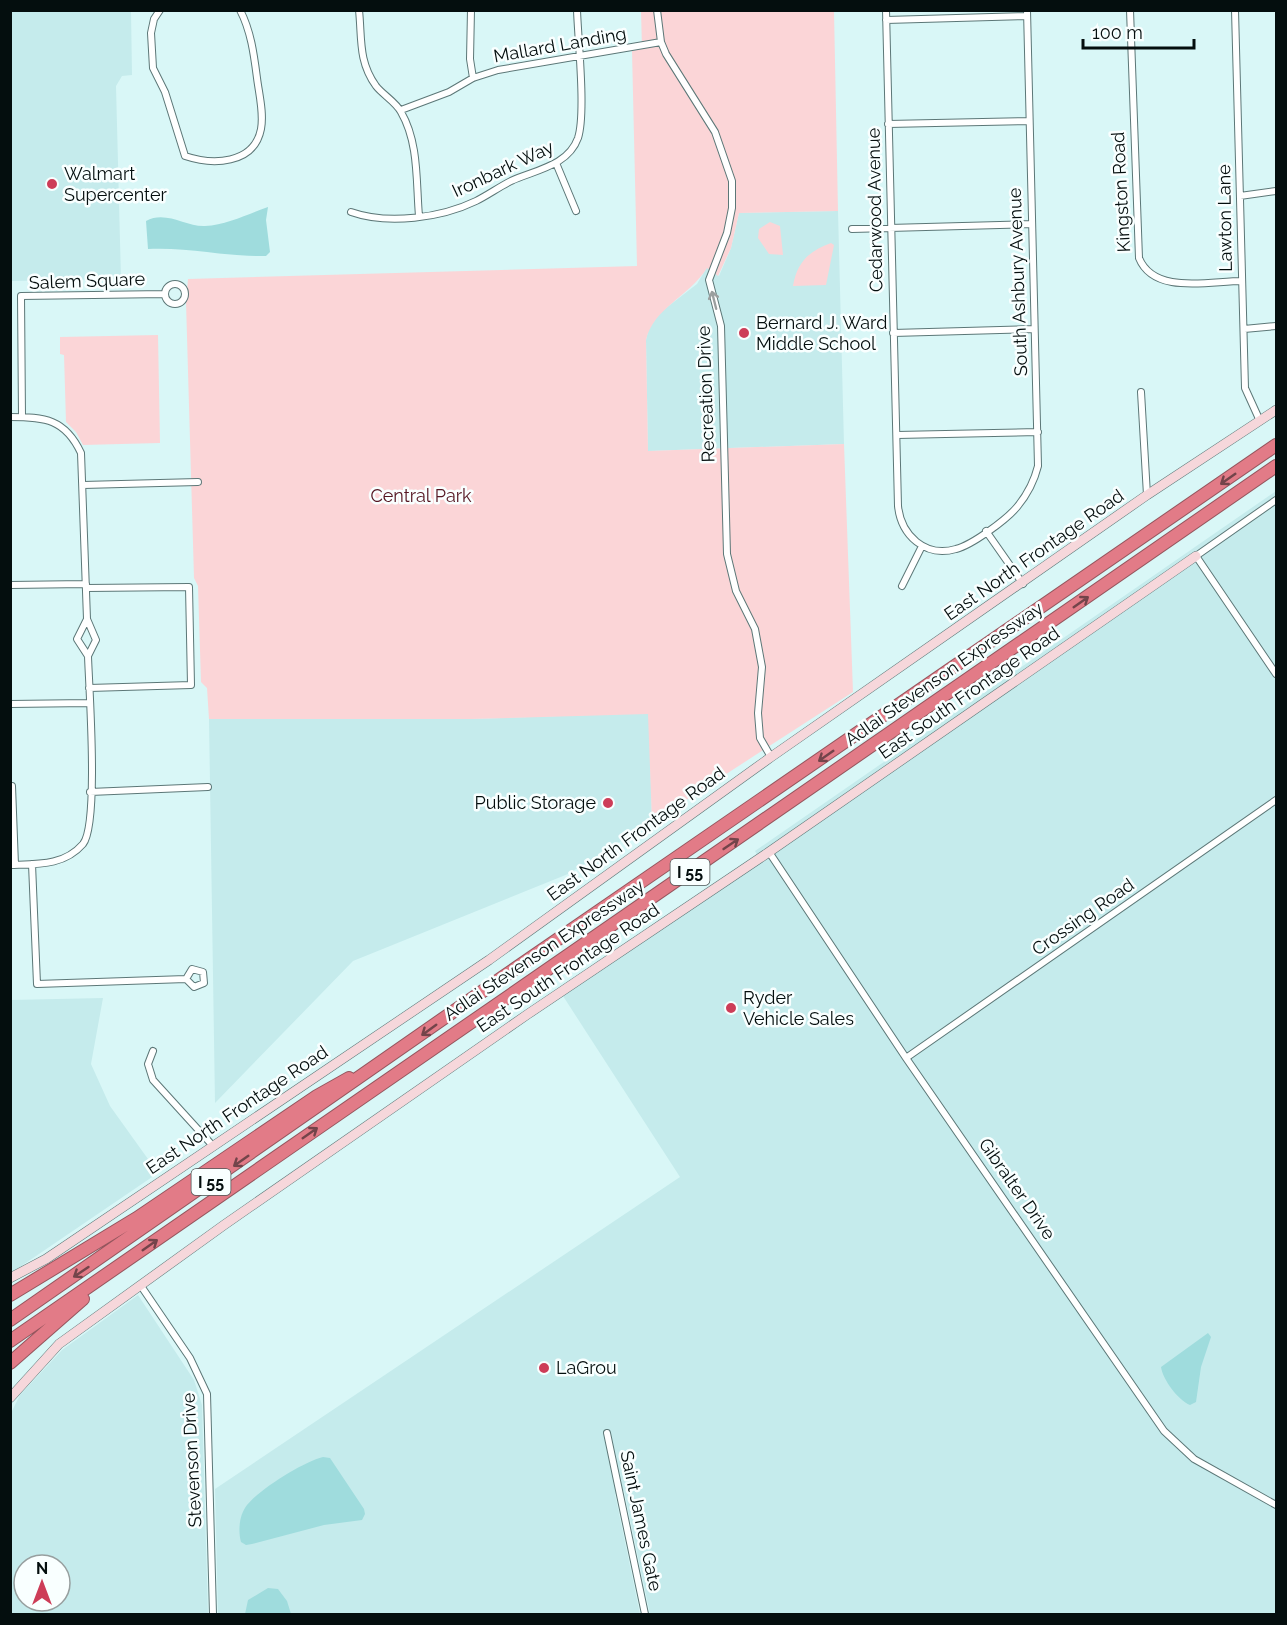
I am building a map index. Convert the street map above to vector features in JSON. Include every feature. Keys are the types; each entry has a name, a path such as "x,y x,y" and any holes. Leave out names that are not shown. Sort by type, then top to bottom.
{"highway":[{"name":"Adlai Stevenson Expressway","path":"10,1320 410,1044 503,977 1276,445"},
{"name":"Adlai Stevenson Expressway","path":"10,1341 1276,466"},
{"path":"10,1295 137,1218 316,1096 410,1044"},
{"path":"10,1363 65,1316 102,1279"}],"street":[{"path":"160,10 151,28 153,68 165,92 184,156 199,161 231,161 240,157 250,151 261,131 262,114 251,43 240,10"},
{"path":"359,10 359,45 364,66 376,86 401,110 415,158 419,216"},
{"path":"471,10 470,59 473,78"},
{"name":"Ironbark Way","path":"351,212 373,218 448,212 474,202 511,181 556,163 567,156 578,138 577,10"},
{"path":"657,10 661,42"},
{"name":"Cedarwood Avenue","path":"886,10 899,517 908,535 922,546"},
{"name":"Kingston Road","path":"1130,10 1139,258 1147,272 1165,282 1242,281"},
{"name":"Lawton Lane","path":"1235,10 1245,388 1260,421"},
{"path":"886,20 1027,13"},
{"name":"South Ashbury Avenue","path":"986,531 1016,509 1029,491 1038,466 1027,13"},
{"name":"Mallard Landing","path":"401,110 449,92 473,78 518,65 661,42"},
{"name":"Recreation Drive","path":"661,42 715,132 732,181 732,208 727,233 709,280 721,326 727,554 736,591 755,629 762,667 758,713 760,738 771,757"},
{"path":"888,124 1029,121"},
{"path":"556,163 576,211"},
{"path":"1240,196 1276,191"},
{"path":"852,229 1032,224"},
{"name":"Salem Square","path":"22,417 21,296 165,294"},
{"path":"1244,329 1276,326"},
{"path":"893,333 1034,329"},
{"path":"1141,392 1147,495"},
{"name":"East North Frontage Road","path":"10,1278 37,1265 489,960 771,757 1023,584 1147,495 1276,410"},
{"path":"10,417 49,420 72,436 81,453 87,619 96,640 88,656 90,826 83,843 67,857 57,862 13,865 12,786"},
{"path":"897,435 1038,432"},
{"path":"83,485 198,482"},
{"name":"East South Frontage Road","path":"10,1398 59,1344 224,1225 528,1014 769,852 1276,500"},
{"path":"902,586 922,546 934,550 956,549 986,531 1023,584"},
{"path":"1196,556 1276,674"},
{"path":"10,585 189,587 192,685 89,688"},
{"path":"87,619 77,639 88,656"},
{"path":"10,704 89,703"},
{"path":"90,792 208,787"},
{"name":"Crossing Road","path":"906,1058 1276,800"},
{"name":"Gibralter Drive","path":"769,852 906,1058 1164,1431 1194,1459 1276,1505"},
{"path":"32,864 37,984 186,979"},
{"path":"153,1051 148,1064 153,1080 213,1146"},
{"name":"Stevenson Drive","path":"141,1286 190,1358 207,1394 213,1614"},
{"name":"Saint James Gate","path":"607,1433 645,1614"}],"shaded area":[{"path":"10,11 131,11 132,75 122,76 116,86 121,279 11,281"},
{"path":"268,207 266,220 270,252 266,256 148,249 146,221 153,218 168,218 205,226 229,221"},
{"name":"Bernard J. Ward Middle School","path":"838,211 844,444 648,451 646,340 649,327 657,315 697,284 707,267 719,276 731,248 739,213"},
{"path":"1276,491 1276,1614 650,1614 624,1491 615,1494 640,1614 218,1614 215,1489 680,1177 563,996 761,862 755,851"},
{"path":"649,713 652,822 568,874 353,961 215,1103 209,719 471,719"},
{"path":"103,998 91,1064 110,1106 158,1173 11,1273 11,1000"},
{"path":"138,1295 194,1380 202,1405 208,1614 11,1614 11,1413 20,1395 62,1350"},
{"path":"1208,1333 1211,1337 1201,1367 1196,1402 1190,1405 1172,1389 1161,1367"},
{"path":"323,1457 330,1458 364,1509 365,1514 362,1520 324,1525 252,1544 246,1545 241,1542 239,1528 247,1505 271,1484 294,1470"},
{"path":"268,1588 278,1589 287,1601 291,1614 245,1614 248,1600"}],"green space":[{"name":"Central Park","path":"641,11 834,11 838,211 739,213 731,248 718,276 707,268 691,287 656,319 650,329 646,340 648,451 844,444 853,692 652,822 648,714 471,719 209,719 207,688 201,682 198,586 194,578 186,302 188,279 637,266 632,51 642,49"},
{"path":"770,222 780,226 783,255 769,254 758,238 759,229"},
{"path":"831,243 834,245 826,285 793,286 805,258"},
{"path":"158,335 160,443 83,445 76,432 66,422 64,355 60,354 60,337"}],"place":[{"name":"Walmart Supercenter","path":"52,184"},
{"name":"Bernard J. Ward Middle School","path":"744,333"},
{"name":"Public Storage","path":"608,803"},
{"name":"Ryder Vehicle Sales","path":"731,1008"},
{"name":"LaGrou","path":"544,1368"}]}
